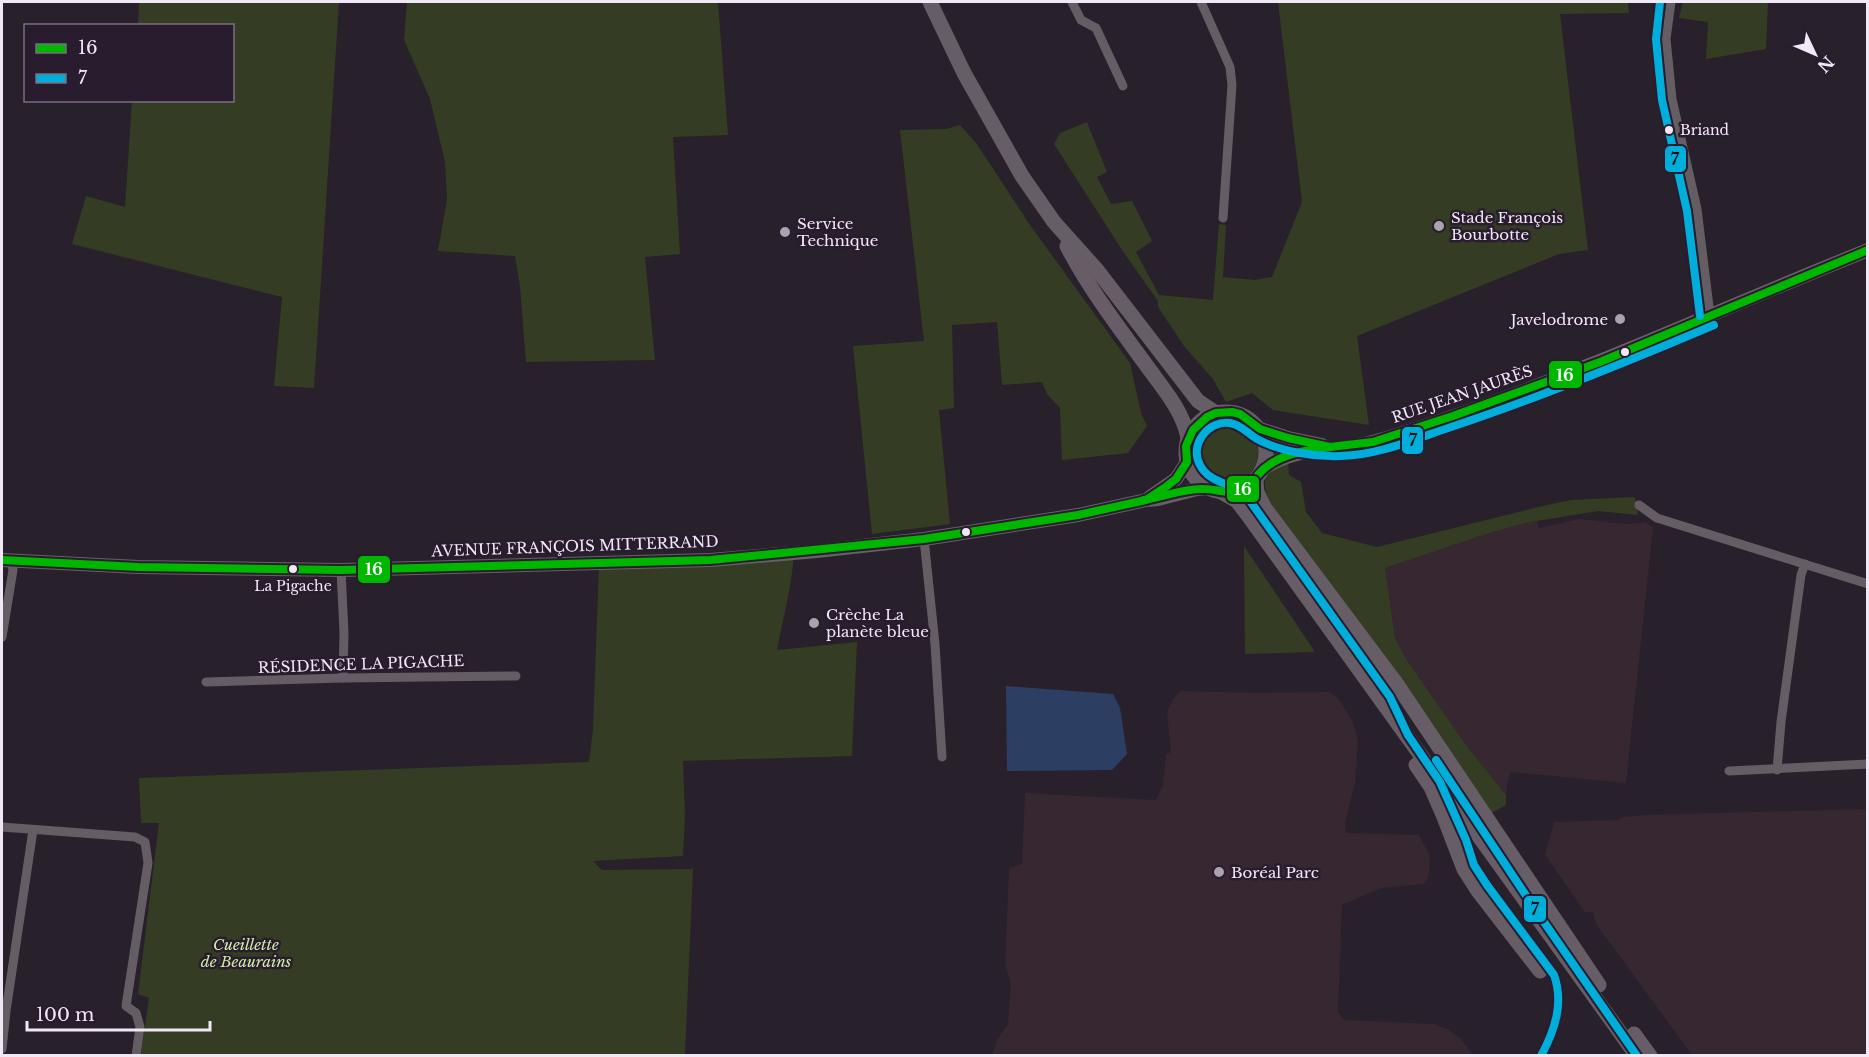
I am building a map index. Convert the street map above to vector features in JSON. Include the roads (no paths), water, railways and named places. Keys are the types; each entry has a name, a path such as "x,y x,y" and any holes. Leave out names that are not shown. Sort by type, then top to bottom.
{"main road":[{"path":"930,2 953,52 1022,176 1054,222 1075,261 1176,407 1186,425 1188,438"},
{"path":"1054,222 1097,270 1198,401 1216,413"},
{"name":"RUE JEAN JAURÈS","path":"1330,447 1373,442 1453,417 1600,362 1868,250"},
{"path":"1637,1056 1237,501 1215,491 1192,475 1187,462 1186,446 1188,438 1199,423 1216,413 1232,412 1240,414 1260,429 1267,452 1257,492 1264,507 1396,683 1575,951 1650,1056"},
{"path":"1260,429 1330,447"},
{"path":"1215,491 1240,491 1281,458 1330,447"},
{"path":"1146,500 1176,479 1187,462"},
{"name":"AVENUE FRANÇOIS MITTERRAND","path":"6,560 138,567 341,570 710,560 924,539 1078,515 1197,489 1215,491"},
{"path":"1381,702 1399,740 1431,787 1456,844 1464,869 1539,971"}],"street":[{"path":"1072,2 1081,20 1096,28 1123,86"},
{"path":"1202,2 1230,67 1232,85 1223,218"},
{"path":"1671,2 1666,39 1672,99 1697,209 1710,315"},
{"path":"1639,505 1657,518 1868,584"},
{"path":"924,539 935,644 942,757"},
{"path":"2,638 13,570 6,560"},
{"path":"1777,770 1801,575 1805,564"},
{"path":"341,570 344,633 343,678"},
{"name":"RÉSIDENCE LA PIGACHE","path":"207,682 516,676"},
{"path":"1729,771 1868,764"},
{"path":"2,827 135,837 145,842 148,863 126,1006 136,1013 140,1027 136,1056"},
{"path":"2,1049 33,830"}],"water":[{"path":"1006,686 1113,694 1120,708 1127,754 1112,770 1007,771"}],"place":[{"name":"Briand","path":"1669,130"},
{"name":"Stade François Bourbotte","path":"1439,226"},
{"name":"Service Technique","path":"785,232"},
{"name":"Javelodrome","path":"1620,319"},
{"name":"La Pigache","path":"293,569"},
{"name":"Crèche La planète bleue","path":"814,623"},
{"name":"Boréal Parc","path":"1219,872"}],"park label":[{"name":"Cueillette de Beaurains","path":"246,952"}]}
